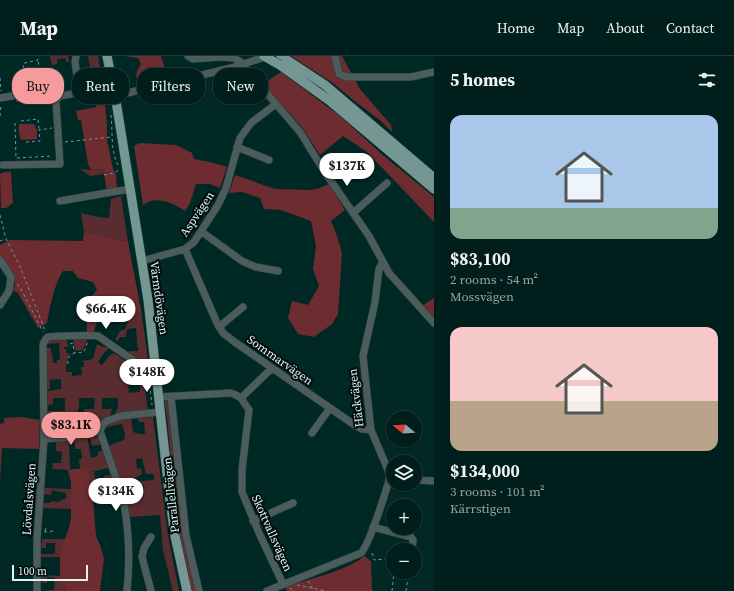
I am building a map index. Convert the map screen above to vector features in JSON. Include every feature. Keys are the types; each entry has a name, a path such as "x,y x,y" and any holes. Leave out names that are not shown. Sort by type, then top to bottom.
{"main road":[{"name":"Värmdövägen","path":"107,56 109,68"},
{"path":"264,56 282,60 329,89 434,178"},
{"path":"282,60 434,189"},
{"name":"Värmdövägen","path":"116,104 148,300 172,517 187,591"}],"street":[{"path":"64,95 75,93 79,88 75,62 76,56"},
{"path":"188,56 193,59 221,57 234,58 243,65 300,132 324,171 369,236 382,263 394,279 434,323"},
{"path":"129,93 243,65 268,56"},
{"path":"335,56 338,72 341,76 346,77 411,77 434,72"},
{"path":"1,98 12,98"},
{"path":"3,165 60,164 56,104"},
{"name":"Aspvägen","path":"142,261 185,249 194,242 202,232 226,188 237,147 243,133 251,123 276,104"},
{"path":"237,147 270,160"},
{"path":"353,214 387,183"},
{"path":"60,202 130,190"},
{"path":"202,232 242,261 256,267 278,271"},
{"name":"Sommarvägen","path":"185,249 213,316 219,327 230,339 359,428 371,430"},
{"path":"0,260 7,269 11,279 9,291 0,305"},
{"name":"Häckvägen","path":"382,263 379,269 375,302 365,341 363,356 371,430 386,466"},
{"path":"219,327 243,307"},
{"path":"46,338 52,336 98,336 156,376"},
{"name":"Lövdalsvägen","path":"37,591 37,536 44,439 43,345 46,338"},
{"path":"158,397 228,393 241,398 272,368"},
{"name":"Parallellvägen","path":"171,397 186,535 199,591"},
{"name":"Skottvallsvägen","path":"241,398 249,410 241,486 244,500 284,584"},
{"path":"312,433 330,408"},
{"path":"127,591 129,568 125,510 123,499 100,431 103,424 121,416 160,412"},
{"path":"44,439 70,437 100,431"},
{"path":"422,480 434,481"},
{"name":"Häckvägen","path":"267,591 357,555 364,548 386,491"},
{"path":"253,521 293,504"},
{"path":"373,527 411,537 413,543"},
{"path":"151,537 144,548 142,557 151,591"}],"path":[{"path":"39,56 39,68"},
{"path":"24,68 23,64 38,60"},
{"path":"0,78 0,116"},
{"path":"21,121 38,119 40,141 26,142"},
{"path":"15,124 16,158 53,157 54,155"},
{"path":"39,130 55,128"},
{"path":"59,142 111,137"},
{"path":"104,175 114,173 120,168"},
{"path":"0,215 6,238 19,264 41,320 46,338"},
{"path":"0,241 6,238"},
{"path":"11,279 20,288 46,338"},
{"path":"68,364 68,358 74,353 84,352 90,338"},
{"path":"70,344 73,344 74,353"},
{"path":"45,532 46,528"},
{"path":"43,532 54,531"},
{"path":"372,553 374,560 386,559"},
{"path":"304,575 313,588 313,591"},
{"path":"392,591 393,579"},
{"path":"406,591 408,579"},
{"path":"284,584 326,591"}],"shaded area":[{"path":"50,56 68,56 69,62 66,62 66,58 57,59 57,64 52,65"},
{"path":"88,56 98,56 100,68 90,68"},
{"path":"124,56 161,56 165,68 139,68 141,64 138,58"},
{"path":"291,56 342,56 360,89 391,125 392,132 381,121 333,83"},
{"path":"281,72 340,116 384,156 434,197 434,222 367,152 343,136 320,155 301,126 268,90 268,81"},
{"path":"96,104 105,104 107,140 113,169 116,175 117,188 107,191 103,169 91,170 88,164 81,120 78,120 76,111 96,107"},
{"path":"19,124 34,124 37,130 37,139 21,140"},
{"path":"140,143 176,145 192,153 194,159 227,167 220,188 210,184 196,184 190,203 185,211 174,204 160,200 150,201 143,205 134,146"},
{"path":"80,169 103,169 104,174 90,176"},
{"path":"4,172 11,172 13,203 6,208 1,208 0,174"},
{"path":"235,175 275,189 310,190 329,184 345,210 331,221 342,253 338,314 332,324 314,337 298,334 288,318 292,301 308,305 319,286 313,269 316,247 311,221 281,210 264,209 260,198 242,192 229,193"},
{"path":"121,196 128,242 84,232 81,213 109,218 111,199"},
{"path":"84,232 128,242 142,315 110,301 102,312 93,333 87,332 86,302 97,290 93,282 78,278 73,271 63,271 55,289 47,323 38,328 18,293 13,290 15,285 13,274 0,256 0,245 10,240 83,241"},
{"path":"434,298 434,317 423,305"},
{"path":"133,311 142,315 148,360 146,368 129,355 129,351 138,351 136,328 127,329 126,337 120,337 118,341 115,340 120,331 125,329"},
{"path":"73,338 88,338 83,350 75,351"},
{"path":"67,339 68,347 64,347 64,349 66,349 67,354 71,353 66,364 66,372 72,372 72,376 82,375 81,367 84,367 84,363 82,361 93,359 97,344 103,347 108,347 109,348 98,362 102,365 109,356 114,353 137,369 135,374 132,375 131,381 128,381 129,393 139,392 140,382 144,382 148,412 114,416 118,407 118,398 102,398 102,409 112,409 110,417 98,427 88,428 84,409 94,409 95,398 79,398 78,412 79,417 83,420 85,429 60,434 56,434 48,430 47,426 59,425 61,422 64,422 64,415 53,415 52,420 48,420 48,411 65,411 65,398 53,398 53,404 48,405 47,391 61,389 61,379 50,380 50,389 47,389 46,348 51,348 53,363 57,363 57,360 60,360 59,343 46,344 47,340"},
{"path":"164,400 167,400 170,403 175,448 170,450 167,419"},
{"path":"22,417 40,420 39,449 2,448 0,480 0,424 4,423 4,418"},
{"path":"153,417 168,536 179,591 173,591 163,550 160,515 129,517 125,495 132,495 132,498 139,497 139,494 144,493 144,485 122,485 121,483 154,480 154,474 146,474 142,458 136,459 137,469 141,468 142,474 133,479 120,480 108,446 124,440 125,434 122,424 111,426 102,430 104,425 125,418 125,420 131,418 133,432 145,434 144,422 139,422 138,418"},
{"path":"87,436 91,458 98,456 98,452 104,450 109,468 94,471 96,482 104,481 104,476 111,475 114,486 92,488 89,479 90,469 80,469 79,459 82,459 81,449 75,449 74,438"},
{"path":"99,436 102,444 92,446 90,438"},
{"path":"69,439 70,470 52,469 53,463 61,463 62,452 56,451 56,440"},
{"path":"175,448 197,591 192,591 180,539 170,450"},
{"path":"90,469 89,479 92,488 96,536 104,559 100,591 66,591 60,579 60,551 68,531 71,518 71,482 68,470"},
{"path":"44,488 71,489 71,509 42,508 43,503 51,503 51,501 58,502 66,499 66,493 52,490 51,495 43,494"},
{"path":"42,539 65,539 60,551 60,557 41,557 41,554 55,554 55,543 46,543 46,548 41,548"},
{"path":"364,556 371,561 373,591 287,591 285,587 349,566"},
{"path":"41,575 60,576 66,591 45,591 54,590 55,578 47,577 47,583 43,583 41,581"}]}
